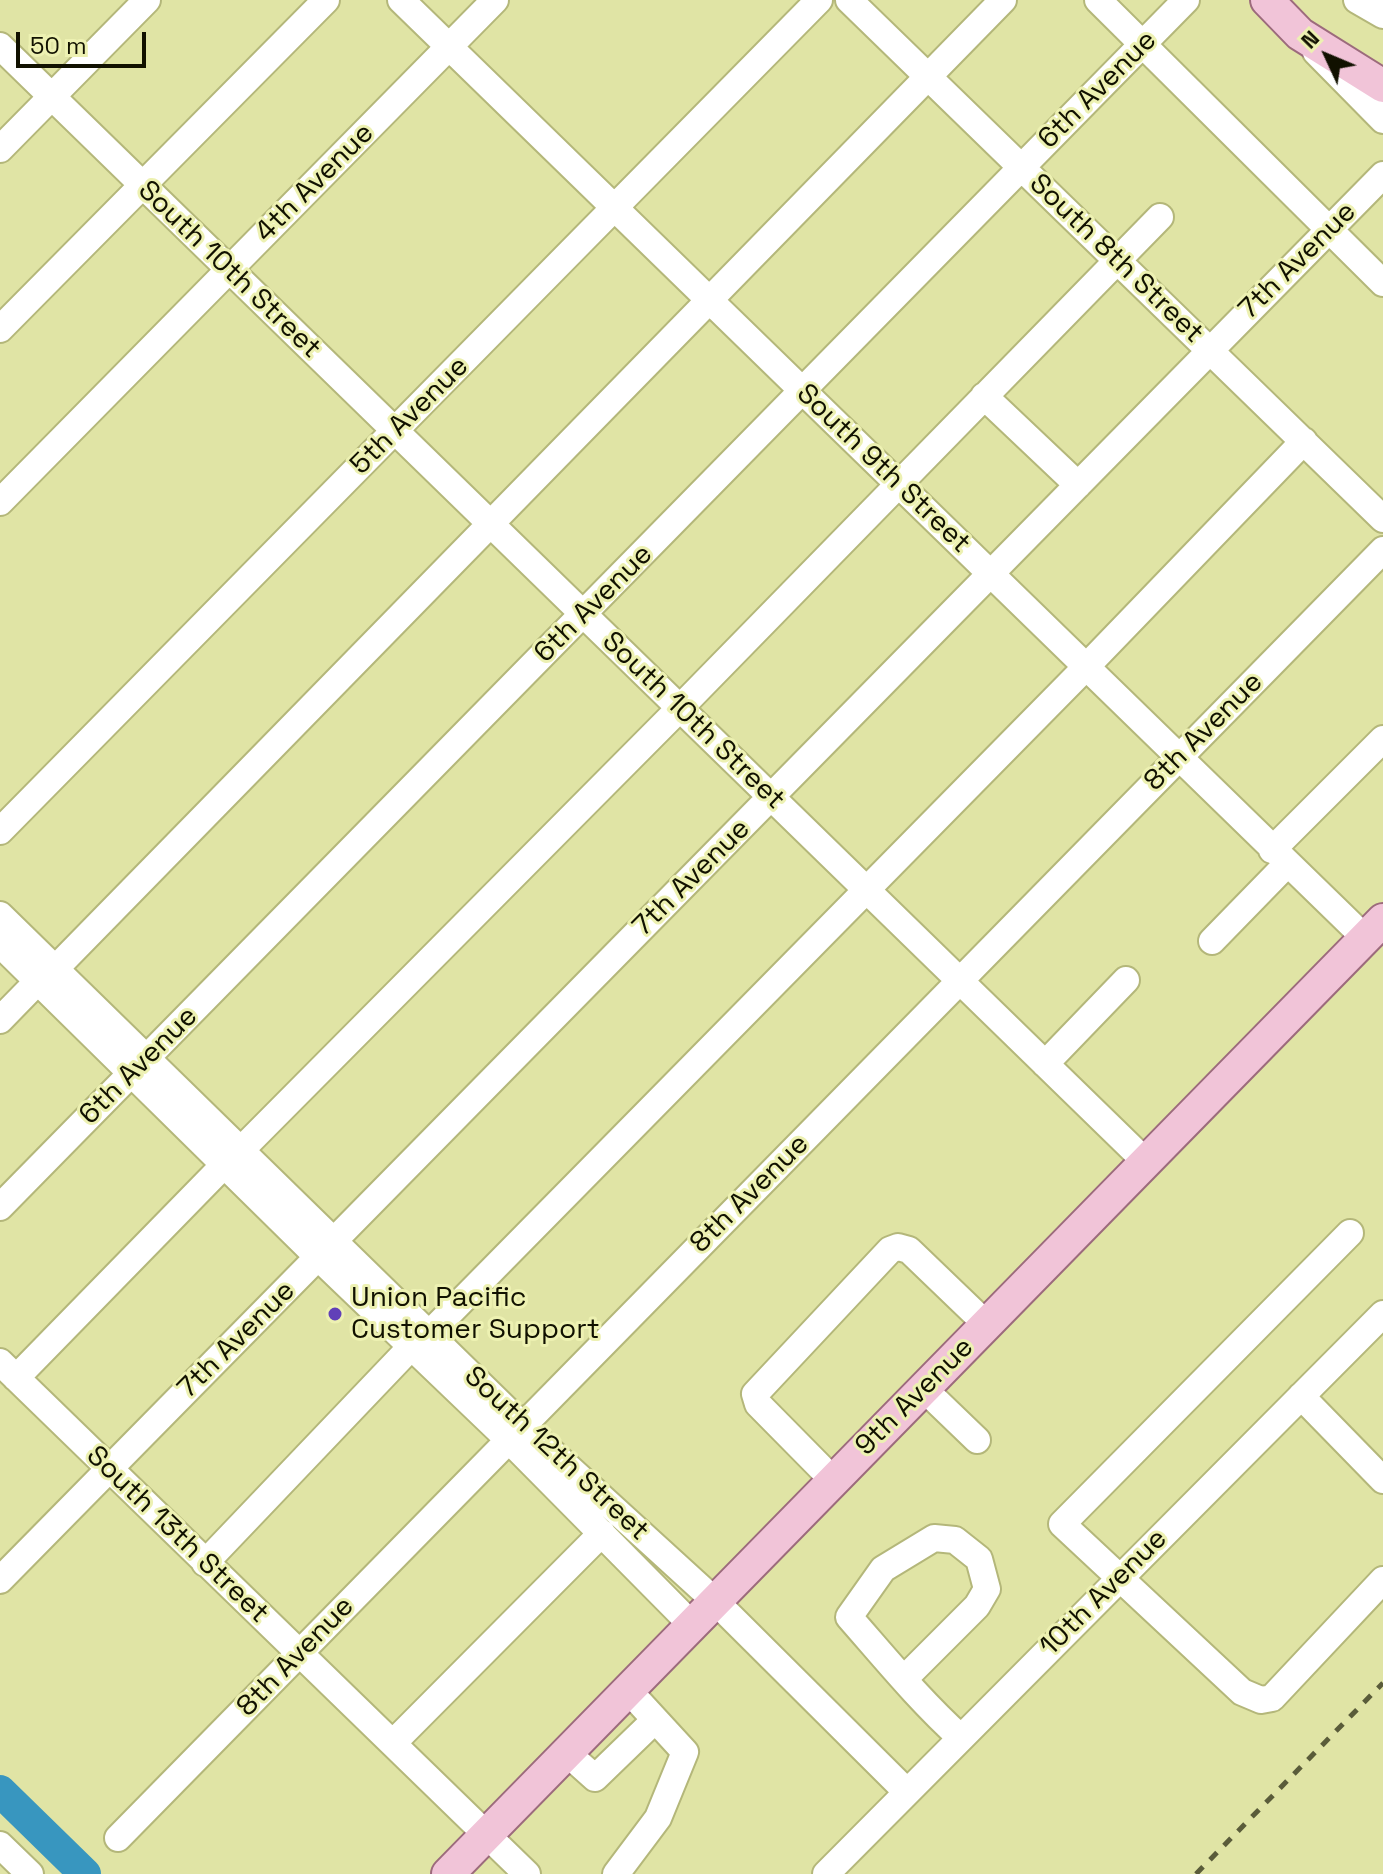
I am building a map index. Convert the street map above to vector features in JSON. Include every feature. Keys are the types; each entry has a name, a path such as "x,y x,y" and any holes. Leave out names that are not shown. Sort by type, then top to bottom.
{"main road":[{"path":"1267,0 1300,34 1383,86"},
{"name":"9th Avenue","path":"448,1874 1374,929"}],"street":[{"path":"0,149 147,0"},
{"path":"0,329 326,0"},
{"name":"South 9th Street","path":"401,0 1280,857 1374,929"},
{"name":"4th Avenue","path":"3,493 229,270 495,0"},
{"name":"5th Avenue","path":"0,831 819,0"},
{"name":"South 8th Street","path":"849,0 1383,519"},
{"path":"0,1020 1003,0"},
{"path":"1098,0 1383,283"},
{"name":"6th Avenue","path":"0,1207 1186,0"},
{"path":"1357,0 1383,15"},
{"path":"1300,34 1383,120"},
{"name":"South 10th Street","path":"0,46 1146,1162"},
{"name":"7th Avenue","path":"0,1580 1383,175"},
{"path":"8,1370 232,1157 680,708 1160,217"},
{"path":"984,396 1078,485"},
{"path":"205,1563 1086,667 1304,441"},
{"name":"8th Avenue","path":"118,1838 1383,550"},
{"path":"1212,941 1383,739"},
{"path":"0,915 47,975 515,1432 602,1533 692,1625"},
{"path":"0,944 47,975"},
{"path":"1045,1064 1126,980"},
{"path":"1350,1233 1062,1524 1242,1692 1261,1700 1272,1698 1383,1580"},
{"path":"833,1480 758,1404 755,1394 890,1250 898,1247 909,1250 986,1324"},
{"name":"10th Avenue","path":"826,1874 1301,1396 1380,1323"},
{"name":"South 13th Street","path":"8,1370 527,1874"},
{"path":"923,1388 977,1440"},
{"path":"1301,1396 1383,1480"},
{"name":"South 12th Street","path":"515,1432 715,1601 907,1792"},
{"path":"393,1743 602,1533"},
{"path":"904,1679 977,1606 987,1589 979,1559 955,1540 934,1538 883,1569 849,1617 904,1679 961,1738"},
{"path":"616,1874 658,1818 685,1752 628,1690"},
{"path":"567,1753 595,1778 655,1720"},
{"path":"0,1845 30,1874"}],"waterway":[{"path":"0,1791 85,1874"}],"railway":[{"path":"1196,1874 1383,1683"}],"place":[{"name":"Union Pacific Customer Support","path":"335,1314"}]}
